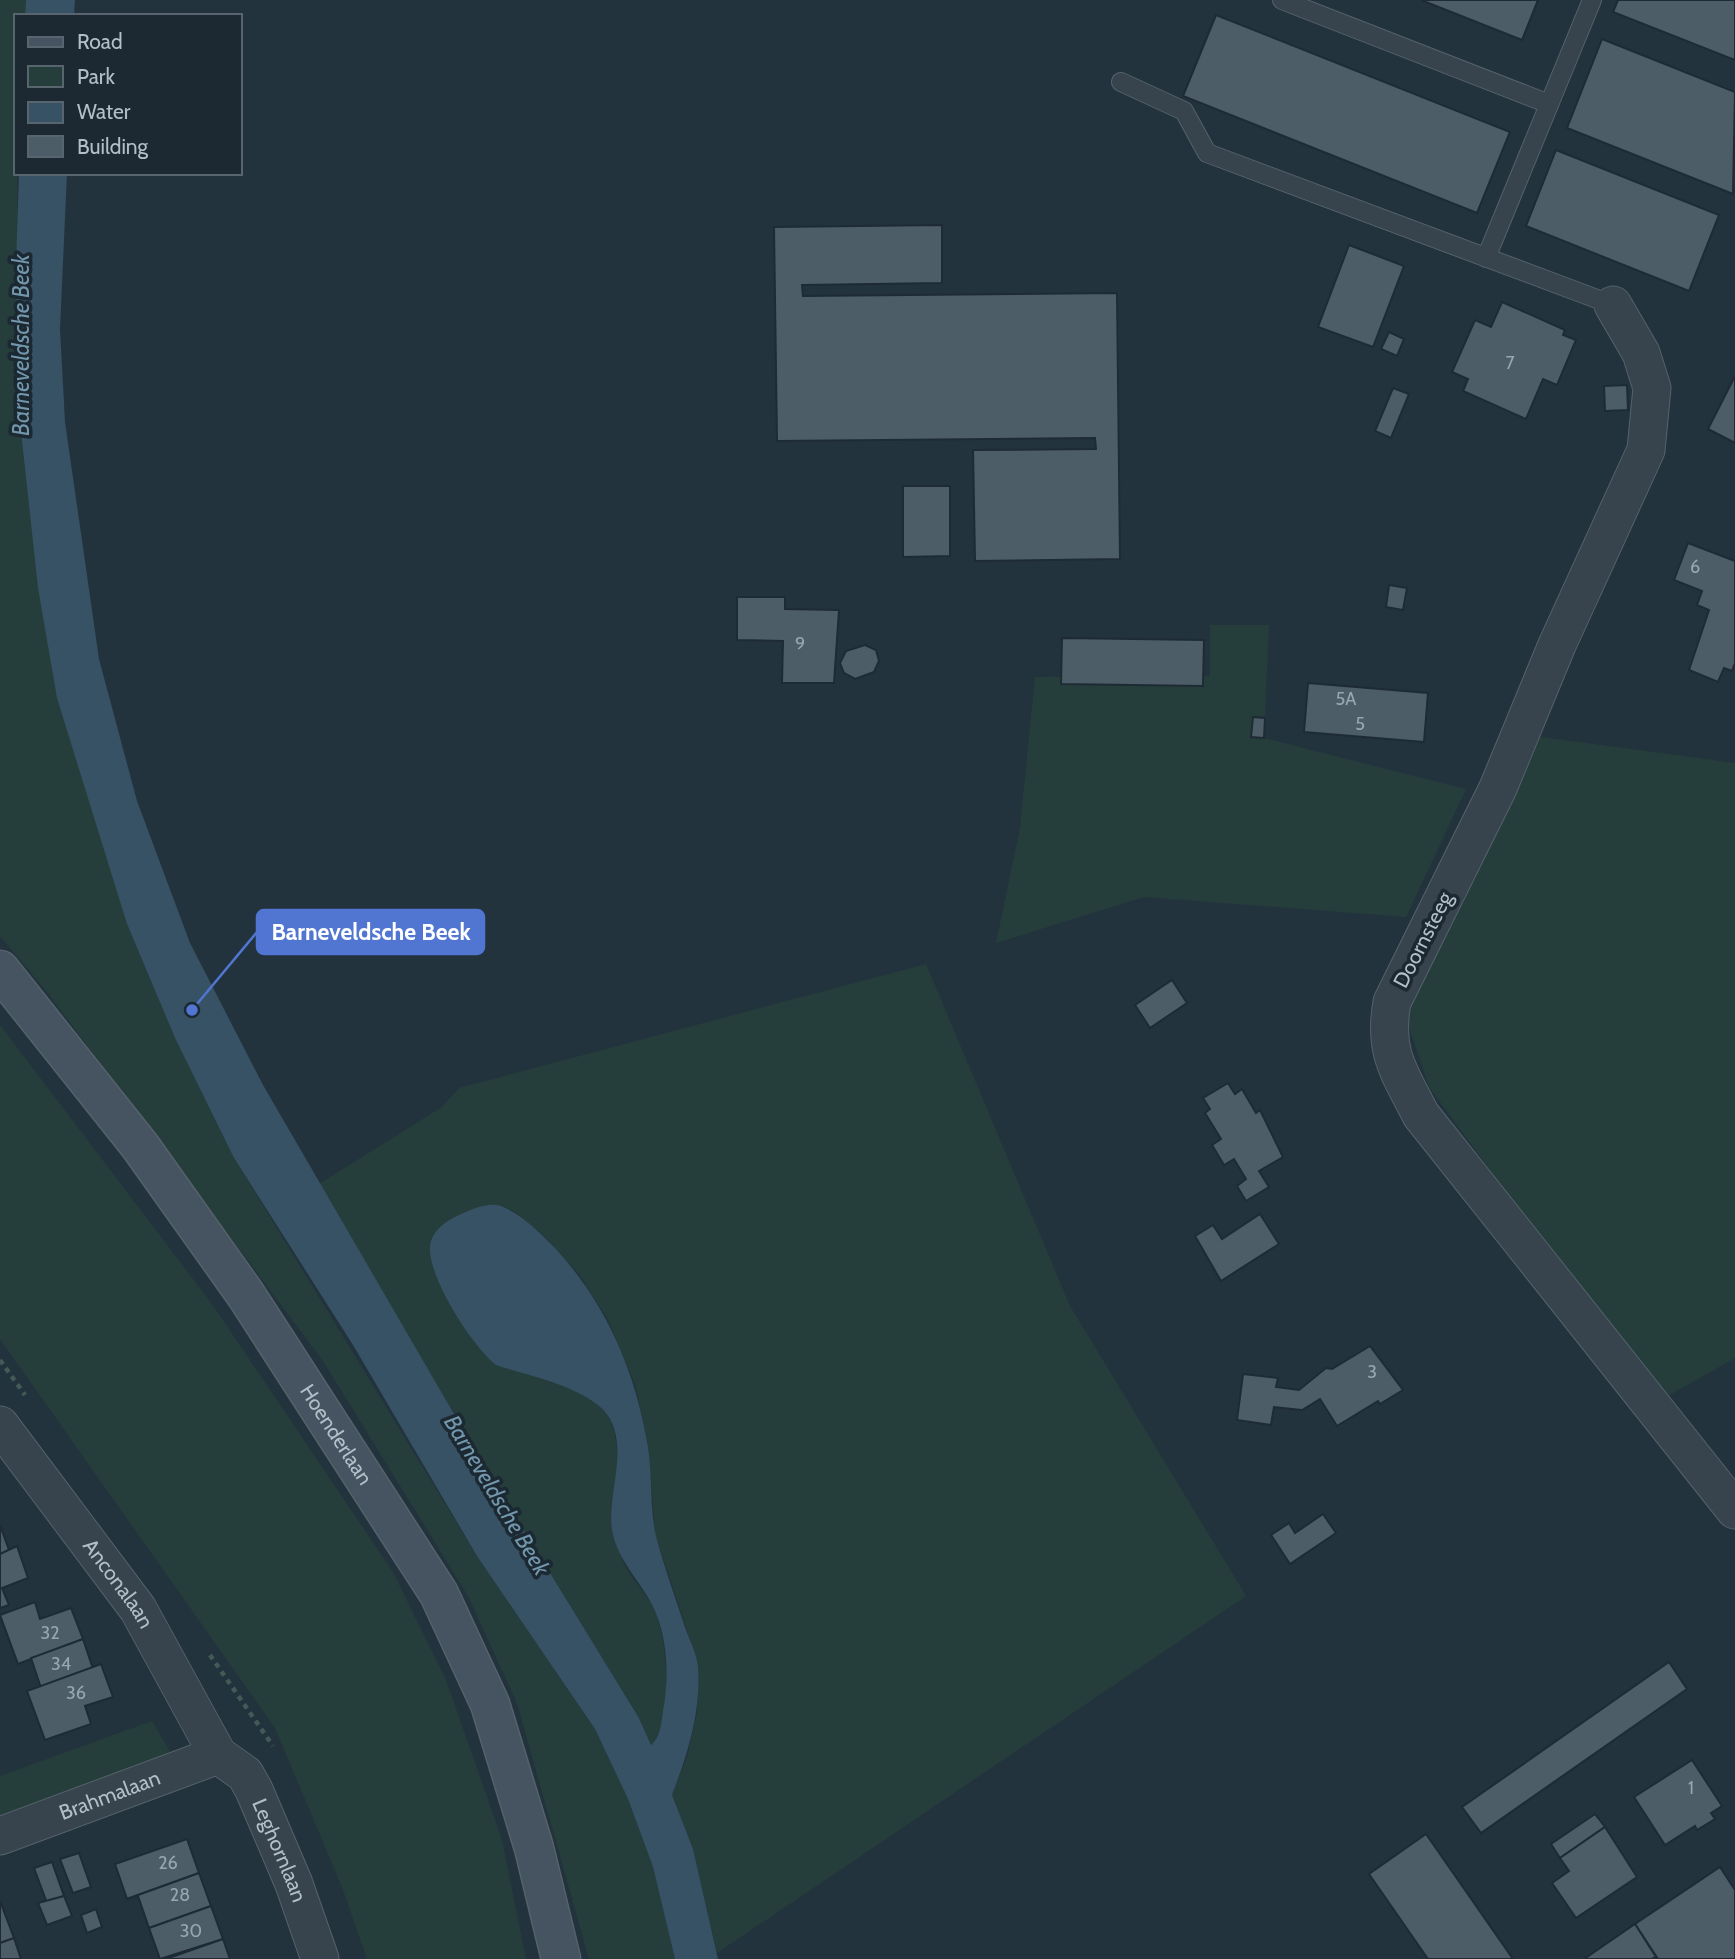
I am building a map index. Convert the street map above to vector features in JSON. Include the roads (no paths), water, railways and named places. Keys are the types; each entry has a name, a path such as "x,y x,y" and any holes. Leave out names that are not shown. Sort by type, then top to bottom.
{"street":[{"name":"Doornsteeg","path":"1613,305 1641,353 1652,388 1646,450 1557,645 1499,788 1392,1002 1387,1028 1392,1056 1421,1115 1735,1510"},
{"name":"Hoenderlaan","path":"0,970 140,1146 246,1295 439,1594 490,1704 534,1849 561,1959"},
{"name":"Anconalaan","path":"0,1425 138,1609 218,1755"},
{"name":"Brahmalaan","path":"0,1836 218,1755"},
{"name":"Leghornlaan","path":"218,1755 245,1774 254,1790 294,1884 320,1959"}],"lane":[{"path":"1282,0 1549,104"},
{"path":"1486,258 1592,0"},
{"path":"1121,82 1184,111 1207,153 1613,305"}],"water":[{"path":"26,0 75,0 74,14 25,14"},
{"path":"19,175 67,175 60,329 65,422 99,659 137,801 190,943 263,1085 479,1457 639,1718 651,1745 660,1730 665,1699 665,1647 655,1611 619,1552 612,1530 617,1446 610,1419 602,1408 575,1391 496,1365 486,1356 464,1328 436,1276 430,1247 433,1236 450,1219 481,1207 501,1206 516,1214 543,1236 573,1269 615,1337 634,1388 647,1441 656,1536 697,1662 695,1717 672,1795 693,1849 718,1959 675,1959 653,1867 628,1799 595,1729 477,1556 353,1345 234,1158 175,1038 127,924 57,698 38,588 19,414 16,265"}],"place":[{"name":"Barneveldsche Beek","path":"192,1010"}]}
